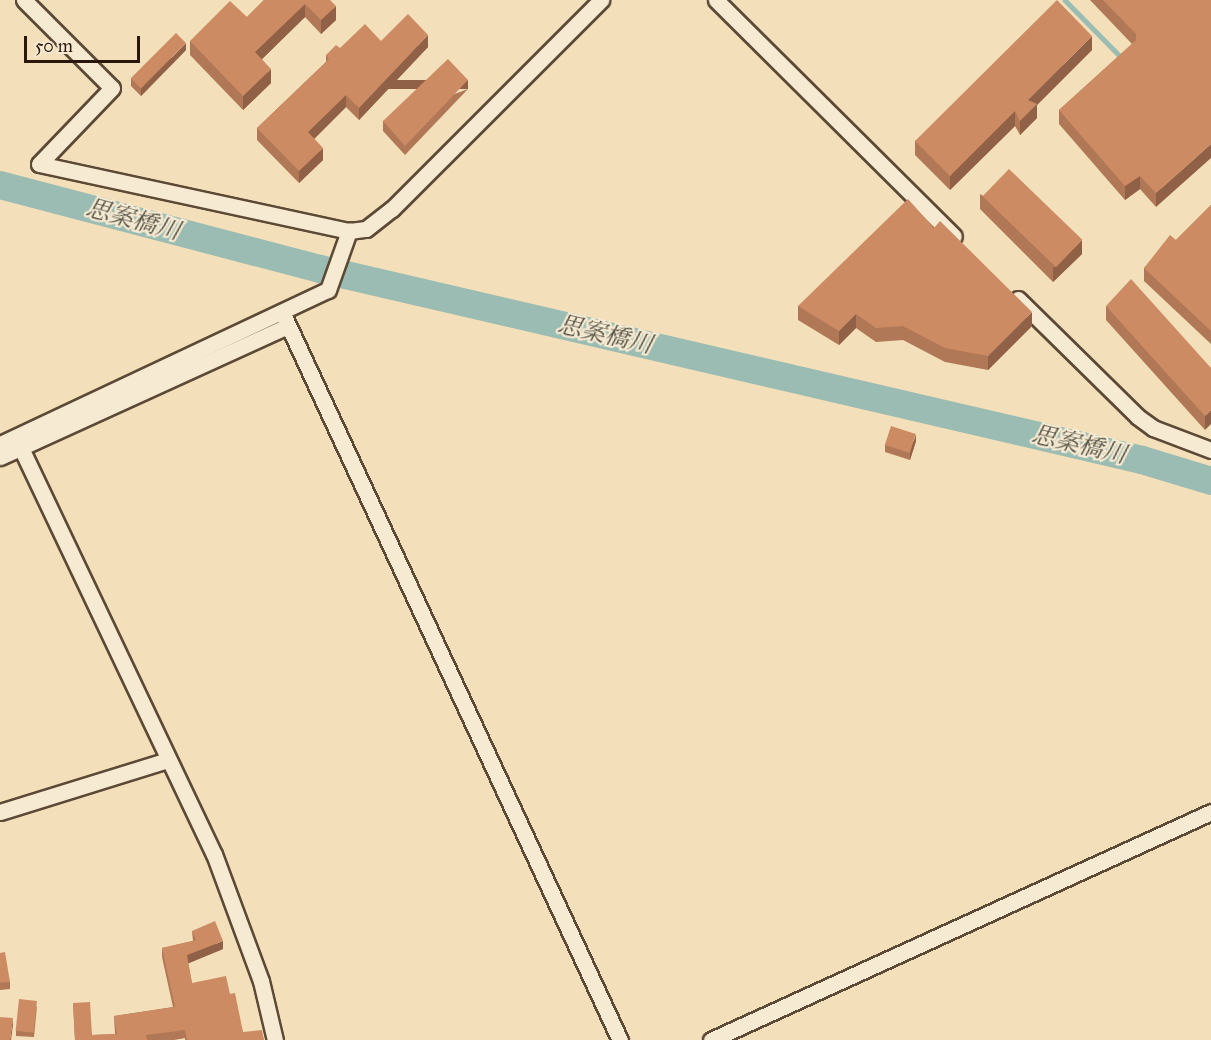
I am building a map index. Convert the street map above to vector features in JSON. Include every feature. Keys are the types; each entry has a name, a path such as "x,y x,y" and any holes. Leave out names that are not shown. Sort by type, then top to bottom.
{"street":[{"path":"24,0 112,88 39,165 347,237 366,229 392,209 602,0"},
{"path":"716,0 965,247"},
{"path":"0,444 328,290 347,237"},
{"path":"1006,288 1138,417 1153,428 1211,450"},
{"path":"282,312 620,1040"},
{"path":"0,457 288,327"},
{"path":"21,448 214,854 246,936 275,1040"},
{"path":"0,812 168,760"},
{"path":"711,1040 1211,812"}],"building":[{"path":"264,0 330,0 336,6 321,20 305,4 255,52 271,69 243,96 190,41 230,1 247,17"},
{"path":"1057,0 1092,36 1028,100 1037,104 1020,121 1015,111 950,176 915,141"},
{"path":"1103,0 1211,0 1211,144 1156,193 1140,176 1125,186 1059,110 1136,40 1136,34"},
{"path":"408,14 428,35 359,108 346,95 308,132 323,148 299,171 257,128 329,59 326,55 336,45 340,48 365,24 381,41"},
{"path":"176,33 186,43 141,88 131,78"},
{"path":"448,59 468,80 405,146 383,121"},
{"path":"1009,169 1082,240 1056,267 983,196"},
{"path":"908,199 934,228 940,221 1032,312 988,356 945,348 903,326 876,328 856,314 839,331 798,306"},
{"path":"1211,205 1211,331 1144,268 1170,235 1176,240"},
{"path":"1131,279 1211,368 1211,410 1205,416 1106,306"},
{"path":"891,426 916,434 910,453 885,445"},
{"path":"215,921 223,941 187,955 192,983 226,976 230,994 235,993 243,1032 262,1030 264,1040 187,1040 185,1030 146,1035 147,1040 75,1040 73,1003 90,1002 92,1035 117,1034 114,1016 175,1007 162,948 196,940 192,931"},
{"path":"5,952 10,982 0,983 0,953"},
{"path":"19,999 37,1001 34,1033 16,1031"},
{"path":"0,1017 13,1018 10,1040 0,1040"}],"waterway":[{"path":"1065,0 1123,59"},
{"name":"思案橋川","path":"0,185 320,269 1142,460 1211,481"}]}
